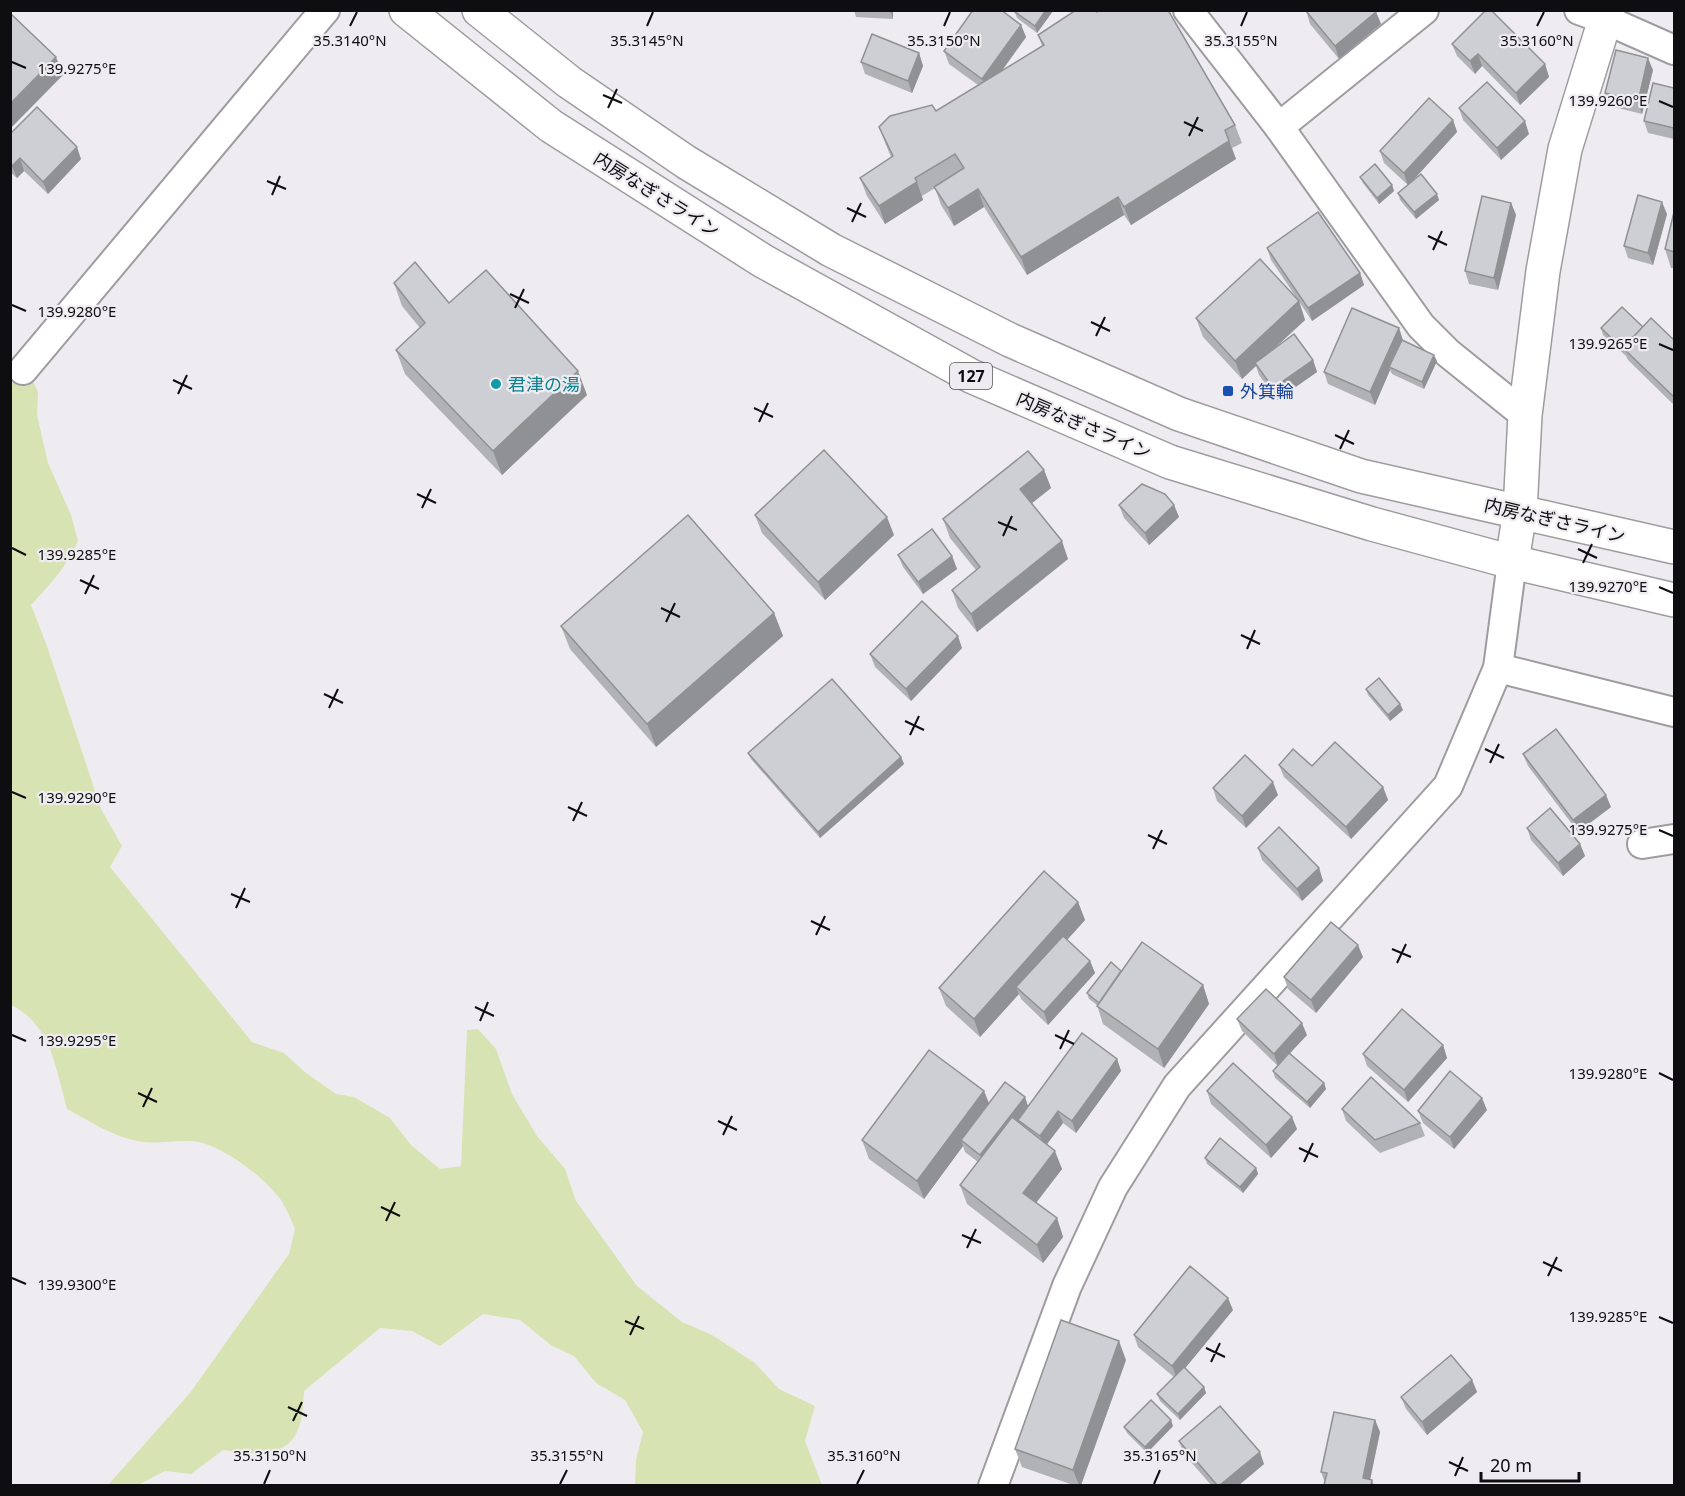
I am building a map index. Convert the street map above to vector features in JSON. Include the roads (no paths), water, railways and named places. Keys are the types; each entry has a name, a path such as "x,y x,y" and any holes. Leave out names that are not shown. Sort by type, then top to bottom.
{"main road":[{"name":"内房なぎさライン","path":"406,10 551,126 764,261 971,376 1170,462 1372,524 1512,562 1674,600"},
{"name":"内房なぎさライン","path":"479,10 569,82 686,162 831,250 1010,340 1179,414 1361,476 1674,547"},
{"path":"1512,562 1520,511 1525,415 1543,271 1564,149 1597,13"}],"street":[{"path":"22,370 325,10"},
{"path":"1188,10 1279,127 1421,326 1448,353 1525,415"},
{"path":"1279,127 1424,10"},
{"path":"1597,13 1674,50"},
{"path":"993,1485 1067,1286 1113,1187 1177,1086 1448,786 1498,668 1512,562"},
{"path":"1498,668 1674,712"},
{"path":"1642,844 1674,838"}],"place":[{"name":"君津の湯","path":"496,384"},
{"name":"外箕輪","path":"1228,391"}]}
